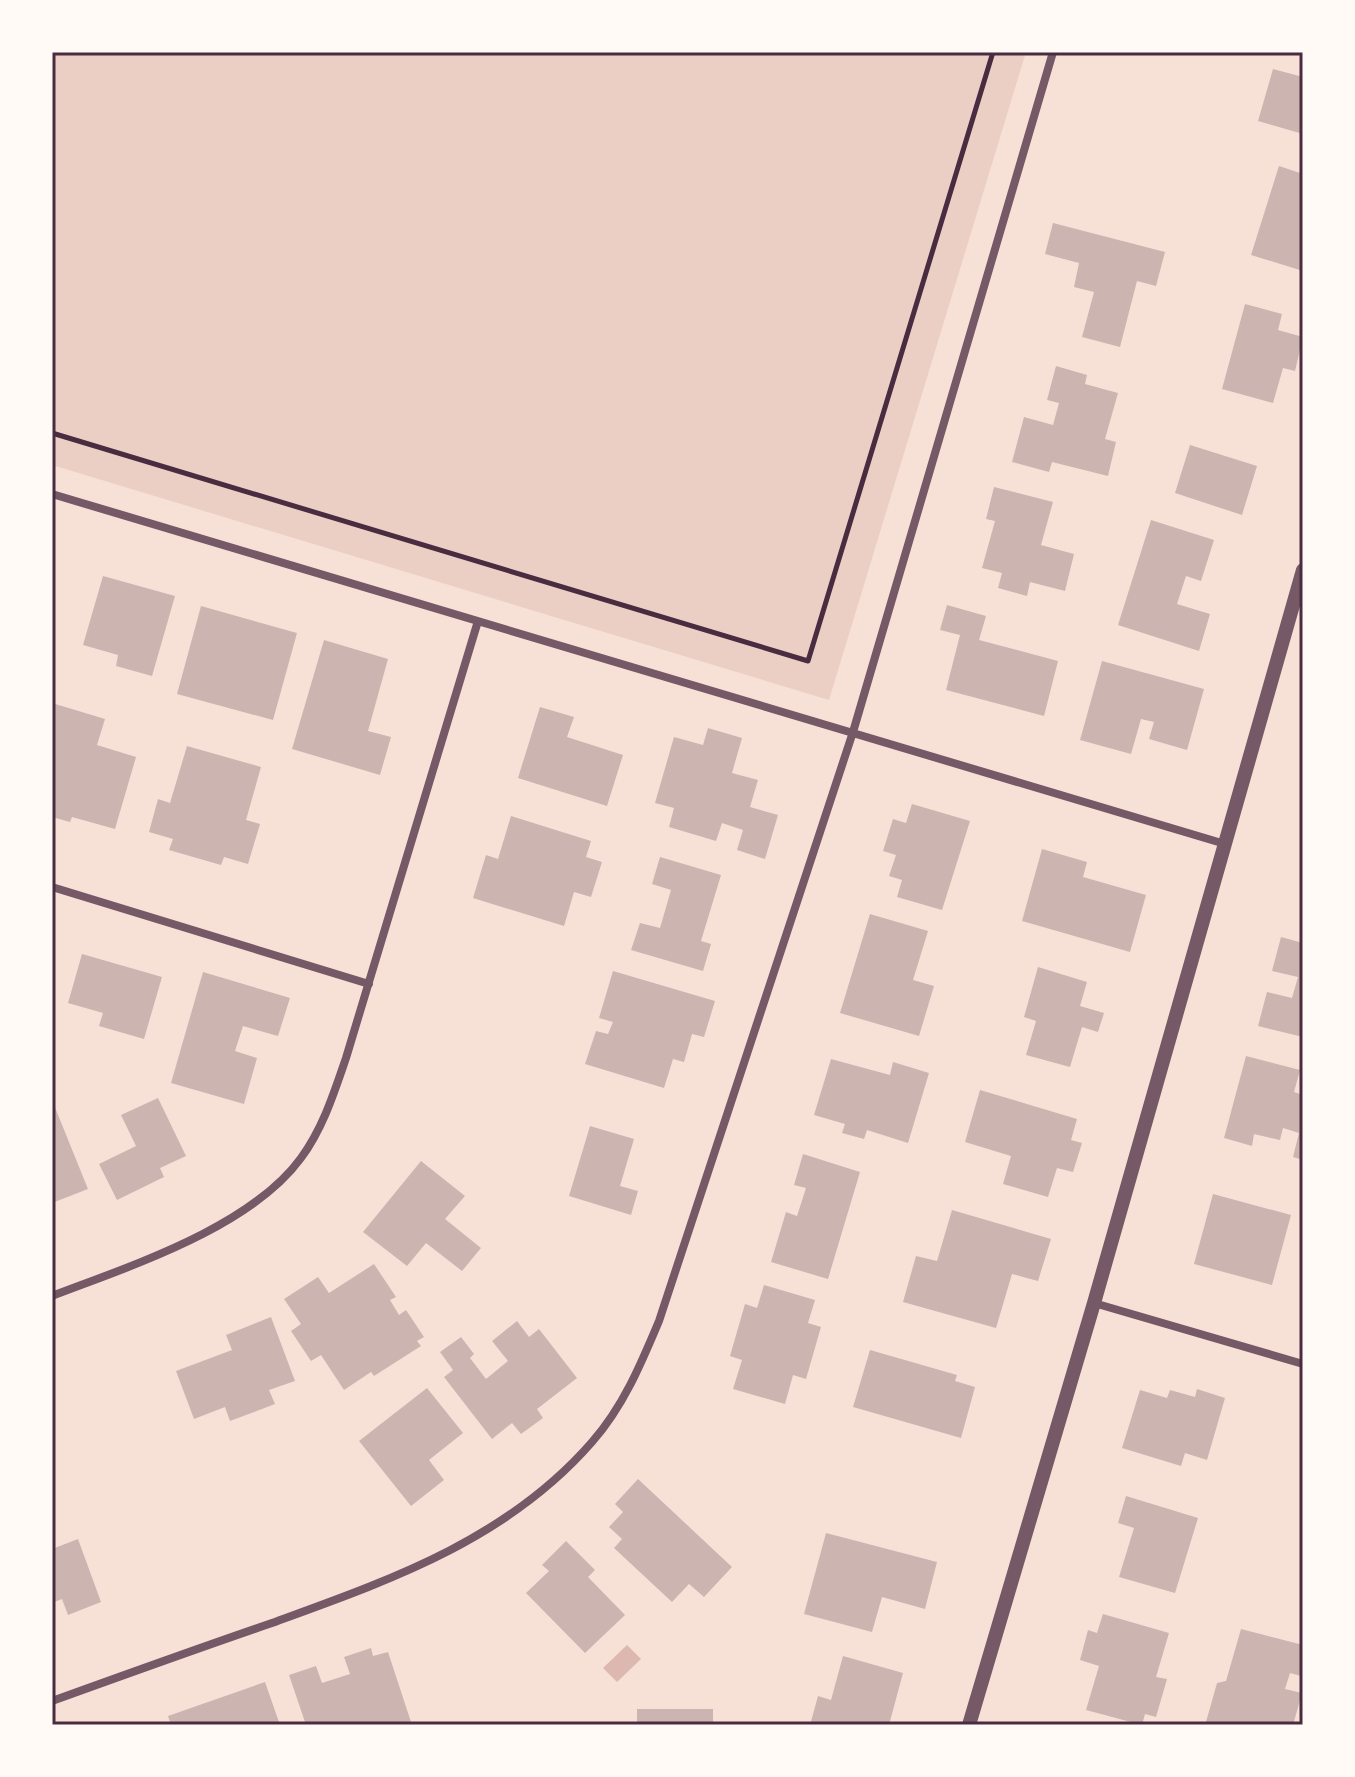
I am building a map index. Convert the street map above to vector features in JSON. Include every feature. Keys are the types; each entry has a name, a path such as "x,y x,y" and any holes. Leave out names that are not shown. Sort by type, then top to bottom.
{"street":[{"path":"52,1701 363,1590 437,1559 493,1528 547,1486 592,1442 629,1387 659,1321 853,732 1053,52"},
{"path":"52,494 1225,844"},
{"path":"969,1725 1094,1303 1303,570"},
{"path":"52,1296 171,1249 232,1216 279,1182 300,1159 320,1125 346,1058 478,621"},
{"path":"52,887 369,984"},
{"path":"1094,1303 1303,1364"}],"path":[{"path":"52,433 808,661 993,52"}],"shaded area":[{"path":"52,52 1026,52 829,700 52,465"},
{"path":"627,1645 641,1659 617,1682 603,1668"}],"building":[{"path":"1273,69 1303,77 1303,134 1258,121"},
{"path":"1279,166 1303,174 1303,271 1251,255"},
{"path":"1053,223 1165,252 1156,286 1137,281 1120,347 1082,337 1094,292 1074,287 1079,263 1045,254"},
{"path":"1245,304 1282,314 1278,330 1303,337 1295,371 1283,368 1273,403 1222,389"},
{"path":"1056,366 1087,375 1085,384 1118,393 1105,439 1116,442 1108,476 1052,462 1049,472 1012,462 1024,417 1053,425 1059,403 1047,400"},
{"path":"1190,445 1257,466 1242,515 1175,493"},
{"path":"994,487 1053,502 1041,545 1074,554 1065,591 1030,582 1027,596 998,588 1002,573 982,568 995,521 986,519"},
{"path":"1151,520 1214,540 1201,581 1186,576 1177,604 1210,614 1199,651 1118,625"},
{"path":"103,576 175,596 152,676 116,666 118,655 83,645"},
{"path":"947,605 986,616 979,640 1058,661 1044,716 946,690 960,635 940,630"},
{"path":"201,606 297,633 273,720 177,694"},
{"path":"324,640 388,659 368,731 391,737 380,775 292,749"},
{"path":"1102,661 1204,689 1187,750 1149,739 1154,722 1141,719 1131,754 1080,740"},
{"path":"52,703 105,719 97,745 136,757 115,829 72,817 70,822 52,817"},
{"path":"540,707 574,717 567,737 623,755 607,806 518,778"},
{"path":"708,728 742,738 732,773 758,780 750,807 778,815 765,859 737,850 743,830 722,823 716,841 669,827 674,808 655,803 674,737 703,745"},
{"path":"187,746 261,767 246,820 260,824 248,864 224,857 221,865 169,850 173,839 149,832 158,799 170,803"},
{"path":"912,804 970,821 942,910 897,897 902,880 889,876 896,855 883,851 893,819 906,823"},
{"path":"511,816 591,841 586,857 602,862 591,897 574,892 564,926 473,898 486,855 498,859"},
{"path":"1042,849 1087,862 1083,877 1146,895 1130,952 1022,921"},
{"path":"660,857 721,875 701,941 711,944 703,971 631,950 640,923 660,928 671,890 652,884"},
{"path":"870,914 928,931 913,980 934,986 919,1036 840,1013"},
{"path":"1281,937 1303,943 1303,1037 1258,1026 1267,992 1292,998 1298,977 1272,971"},
{"path":"82,954 162,977 144,1039 99,1026 103,1013 68,1003"},
{"path":"1038,967 1087,982 1080,1006 1104,1013 1098,1032 1082,1027 1070,1067 1026,1055 1036,1021 1024,1017"},
{"path":"613,971 715,1001 704,1037 692,1034 684,1062 673,1059 664,1088 585,1064 596,1031 608,1034 613,1022 599,1018"},
{"path":"203,972 290,998 278,1036 243,1026 235,1051 257,1058 244,1104 171,1083"},
{"path":"1246,1056 1300,1070 1294,1092 1303,1095 1303,1160 1293,1157 1299,1133 1283,1128 1280,1140 1254,1134 1252,1146 1224,1138"},
{"path":"831,1059 890,1075 893,1062 929,1073 908,1143 867,1130 864,1139 842,1133 845,1124 814,1115"},
{"path":"980,1090 1077,1119 1071,1140 1082,1143 1073,1172 1057,1168 1048,1197 1003,1184 1011,1156 965,1142"},
{"path":"158,1098 186,1156 160,1168 164,1177 117,1200 99,1164 136,1146 121,1115"},
{"path":"52,1100 88,1189 52,1203"},
{"path":"590,1126 634,1139 620,1186 638,1191 631,1215 569,1196"},
{"path":"803,1154 860,1172 828,1279 771,1262 786,1212 797,1216 806,1188 794,1185"},
{"path":"421,1161 465,1196 445,1219 481,1248 462,1271 426,1243 407,1266 363,1232"},
{"path":"1213,1194 1291,1215 1272,1285 1194,1264"},
{"path":"952,1210 1051,1239 1038,1281 1012,1274 996,1328 903,1302 916,1256 937,1261"},
{"path":"374,1264 396,1297 390,1300 399,1315 406,1310 424,1337 417,1341 421,1346 374,1376 371,1372 344,1390 321,1355 311,1361 291,1331 301,1324 284,1299 318,1277 329,1293"},
{"path":"764,1285 815,1300 808,1323 821,1327 806,1379 793,1375 785,1404 733,1389 742,1360 730,1356 745,1304 757,1308"},
{"path":"271,1317 295,1381 269,1390 275,1404 230,1421 225,1407 194,1419 176,1371 232,1350 226,1335"},
{"path":"517,1321 529,1337 539,1329 577,1378 537,1409 543,1418 521,1434 512,1423 492,1439 444,1377 453,1370 440,1352 461,1337 474,1354 470,1358 486,1379 508,1361 492,1341"},
{"path":"870,1350 957,1375 955,1381 975,1387 961,1438 853,1407"},
{"path":"427,1388 463,1433 429,1460 444,1480 411,1506 359,1441"},
{"path":"1197,1389 1225,1398 1207,1460 1185,1453 1181,1466 1122,1448 1140,1390 1167,1398 1170,1390 1195,1397"},
{"path":"638,1479 732,1567 704,1597 689,1584 672,1602 614,1548 622,1539 609,1527 623,1512 615,1504"},
{"path":"1126,1496 1198,1518 1175,1593 1119,1577 1134,1528 1118,1523"},
{"path":"826,1533 937,1562 925,1609 882,1597 872,1632 804,1614"},
{"path":"78,1539 101,1602 68,1615 62,1599 52,1603 52,1549"},
{"path":"566,1541 595,1570 588,1577 625,1615 585,1653 526,1593 549,1571 542,1565"},
{"path":"1103,1614 1169,1633 1156,1677 1167,1679 1156,1717 1145,1714 1142,1725 1086,1710 1099,1666 1080,1660 1088,1630 1097,1633"},
{"path":"1241,1629 1303,1645 1301,1676 1290,1673 1285,1689 1302,1693 1293,1725 1216,1725 1206,1722 1217,1683 1226,1681"},
{"path":"371,1648 373,1656 388,1652 412,1725 306,1725 289,1675 316,1666 322,1683 350,1674 344,1657"},
{"path":"843,1656 903,1673 889,1725 810,1725 818,1696 831,1700"},
{"path":"265,1682 280,1725 171,1725 168,1716"},
{"path":"637,1709 713,1709 713,1725 637,1725"}]}
